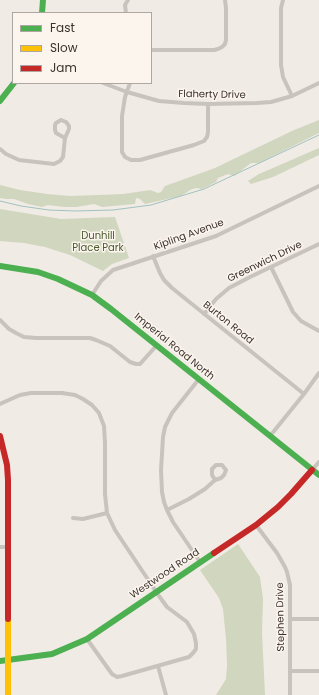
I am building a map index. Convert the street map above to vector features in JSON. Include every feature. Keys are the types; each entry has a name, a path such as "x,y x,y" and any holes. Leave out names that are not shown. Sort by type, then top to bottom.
{"street":[{"path":"42,12 43,0"},
{"path":"126,12 125,5 128,0"},
{"path":"152,50 214,50 222,47 226,40 226,8 224,0"},
{"path":"283,0 281,8 281,65 283,77 292,96"},
{"name":"Flaherty Drive","path":"107,84 127,92 159,100 208,104 271,102 292,96 319,83"},
{"path":"0,100 13,84"},
{"path":"130,84 123,105 122,148 123,155 131,160 140,160 204,141 208,132 208,104"},
{"path":"0,149 6,154 19,160 54,164 60,162 63,157 65,138"},
{"name":"Kipling Avenue","path":"92,295 104,278 113,270 216,236 319,186"},
{"name":"Greenwich Drive","path":"204,314 216,299 229,288 319,244"},
{"name":"Burton Road","path":"153,256 160,273 167,284 304,394"},
{"name":"Imperial Road North","path":"0,266 19,268 51,277 77,287 92,295 157,345 319,475"},
{"path":"271,267 293,312 301,321 319,331"},
{"path":"0,320 16,334 24,337 90,338 110,346 130,362 136,364 140,364 157,345"},
{"path":"270,436 319,373"},
{"path":"199,379 172,414 165,427 161,470 162,492 167,510 173,522 200,562"},
{"path":"0,404 20,395 31,393 62,393 75,395 83,399 92,405 99,413 104,426 104,494 107,513 115,530 166,608 187,622 194,634 196,649 189,657 116,677 112,674 87,639"},
{"path":"0,436 8,480 8,695"},
{"name":"Westwood Road","path":"0,661 52,654 87,639 256,525 291,494 319,462"},
{"path":"167,510 189,499 205,489 215,480"},
{"path":"73,518 83,519 107,513"},
{"name":"Stephen Drive","path":"256,525 277,553 285,567 290,586 290,695"},
{"path":"0,547 8,547"},
{"path":"290,619 319,619"},
{"path":"158,666 166,695"},
{"path":"290,671 319,671"}],"green space":[{"path":"319,120 319,133 259,163 251,163 234,176 228,174 218,178 216,182 202,189 196,188 190,190 181,196 145,204 140,199 136,198 135,204 102,207 94,204 76,207 48,205 42,207 14,199 0,198 0,185 20,190 70,196 123,194 150,190 158,193 161,192 165,186 215,168 294,130"},
{"path":"319,148 319,155 273,177 251,184 248,181 259,174"},
{"name":"Dunhill Place Park","path":"0,209 61,219 115,217 129,258 112,264 103,271 70,255 45,247 0,241"},
{"path":"238,544 260,577 263,599 262,633 265,695 216,695 226,679 226,639 223,609 219,598 200,570"}],"waterway":[{"path":"0,201 49,210 75,211 113,210 151,205 204,189 319,135"}],"traffic: fast":[{"path":"42,12 43,0"},
{"path":"0,101 13,84"},
{"path":"0,266 38,272 58,279 92,295 319,475"},
{"path":"0,661 52,654 87,639 214,553"}],"traffic: slow":[{"path":"8,619 8,695"}],"traffic: jam":[{"path":"0,436 7,465 8,480 8,619"},
{"path":"214,553 256,525 278,507 312,470"}]}
